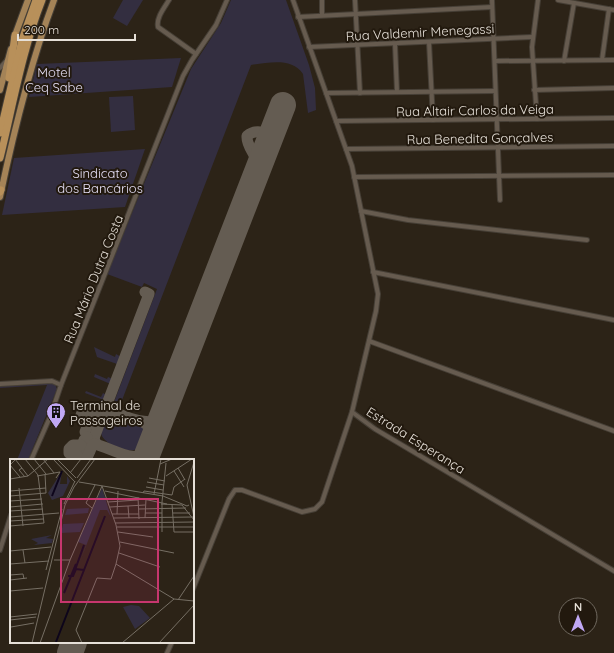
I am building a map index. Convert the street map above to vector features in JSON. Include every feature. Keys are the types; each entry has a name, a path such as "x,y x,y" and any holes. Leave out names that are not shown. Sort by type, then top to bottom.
{"highway":[{"path":"0,133 22,40 36,0"},
{"path":"0,158 27,44 42,0"},
{"path":"8,97 6,92 15,35"}],"main road":[{"path":"0,90 7,60 28,0"},
{"path":"0,193 27,83 40,39 54,0"}],"street":[{"path":"169,0 159,17 157,23 158,27 196,54"},
{"name":"Rua Mário Dutra Costa","path":"31,459 183,76 216,25 227,0"},
{"name":"Estrada Esperança","path":"293,0 346,149 362,211 378,294 376,311 352,412 375,429 614,571"},
{"path":"322,0 322,15"},
{"path":"355,0 360,92"},
{"path":"492,0 500,200"},
{"path":"537,119 532,61 532,36 538,0"},
{"path":"558,0 574,3 581,2 612,9 602,60"},
{"path":"564,60 574,3"},
{"path":"298,17 492,7"},
{"name":"Rua Valdemir Menegassi","path":"309,48 532,36"},
{"path":"429,42 433,120"},
{"path":"395,44 397,92"},
{"path":"0,67 7,60"},
{"path":"494,61 614,60"},
{"path":"534,90 614,88"},
{"path":"326,93 495,91"},
{"name":"Rua Altair Carlos da Veiga","path":"336,121 614,118"},
{"name":"Rua Benedita Gonçalves","path":"346,149 614,146"},
{"path":"354,177 614,175"},
{"path":"362,211 416,220 587,240"},
{"path":"374,272 614,320"},
{"path":"369,342 614,431"},
{"path":"0,384 52,381 61,385"},
{"path":"194,586 229,499 235,490 242,490 302,512 316,509 322,502 352,412"},
{"path":"0,550 10,518"},
{"path":"167,653 172,643"}],"green space":[{"path":"123,0 143,0 127,26 113,18"},
{"path":"231,0 286,0 309,65 315,88 316,110 308,113 303,74 293,65 272,62 251,65 119,408 116,409 113,407 114,402 157,289 144,283 142,287 107,274 191,69 221,23"},
{"name":"Motel Ceq Sabe","path":"181,58 172,87 29,97 37,64"},
{"path":"133,96 135,130 111,132 109,97"},
{"name":"Sindicato dos Bancários","path":"145,149 125,207 2,215 14,158"},
{"path":"94,347 115,357 116,354 123,358 120,365 97,357"},
{"path":"95,374 107,379 108,377 115,380 113,385 94,377"},
{"path":"51,382 55,384 57,389 28,459 17,459 47,385 0,388 0,386"},
{"path":"86,391 101,397 103,393 108,396 102,414 89,409 90,406 98,408 101,399 85,393"},
{"path":"108,412 148,427 144,441 139,448 130,450 117,448 103,437 101,428"}],"taxiway":[{"path":"258,169 257,160 248,144 247,136 253,132 262,132 271,135"},
{"path":"90,451 88,448 91,442 96,444 94,438 149,294 145,292"},
{"path":"106,409 139,421 146,422 160,420"},
{"path":"83,411 81,415 82,419 95,424"},
{"path":"85,432 88,424 91,423 90,419 92,415 99,416 102,420"},
{"path":"143,422 150,427 154,436"},
{"path":"77,459 84,440 87,437"},
{"path":"86,459 94,444 131,456 144,454 149,449"},
{"path":"80,459 78,456 69,453 69,449 73,445 81,445"}],"runway":[{"path":"145,459 283,105"},
{"path":"70,653 74,643"}],"place":[{"name":"Terminal de Passageiros","path":"56,429"}]}
